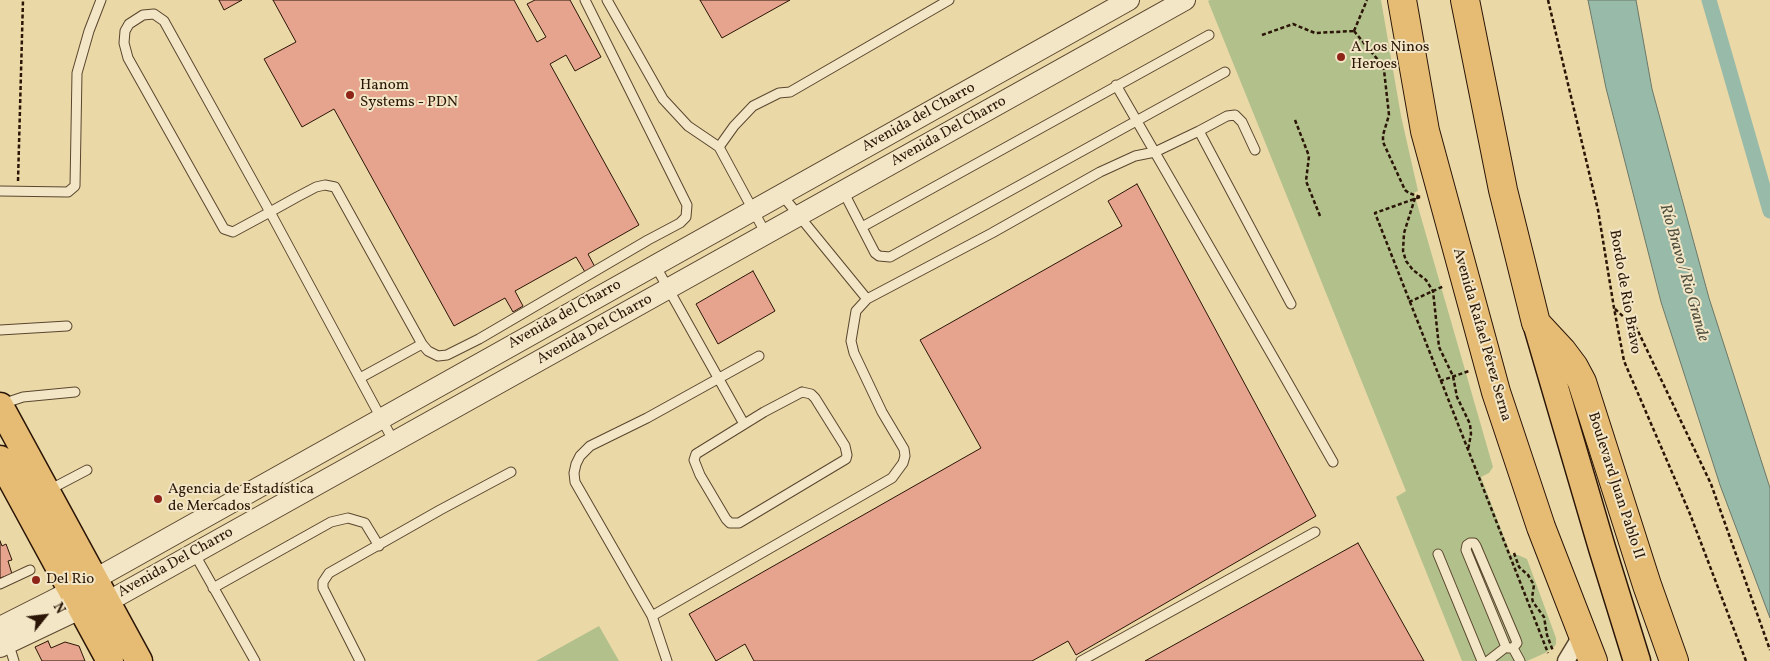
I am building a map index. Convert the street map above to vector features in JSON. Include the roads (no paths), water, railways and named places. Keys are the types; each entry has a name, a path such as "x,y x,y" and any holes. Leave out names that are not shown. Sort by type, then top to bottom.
{"highway":[{"name":"Avenida Rafael Pérez Serna","path":"1402,0 1425,131 1496,392 1541,527 1593,661"},
{"path":"1465,0 1503,190 1536,323"},
{"name":"Boulevard Juan Pablo II","path":"1536,323 1566,356 1582,382 1647,585 1674,661"}],"main road":[{"path":"1536,323 1637,661"},
{"path":"0,405 139,661"},
{"path":"1,463 110,661"},
{"path":"24,504 47,491"}],"street":[{"name":"Avenida del Charro","path":"4,638 77,600 95,579 1129,0"},
{"name":"Avenida Del Charro","path":"77,600 107,602 1185,0"},
{"path":"181,531 194,553"},
{"path":"1560,656 1583,633"}],"lane":[{"path":"0,191 68,192 75,186 77,73 89,31 101,0"},
{"path":"394,442 270,212 164,21 154,14 143,15 129,24 125,31 124,43 128,58 224,229 233,232 270,212 316,187 325,185 335,187 422,344 432,355 438,356 447,355 479,339 680,223 686,217 687,205 585,0"},
{"path":"606,0 663,99 688,126 719,147 766,234"},
{"path":"719,147 734,126 753,106 780,93 790,92 949,0"},
{"path":"862,227 1209,35"},
{"path":"843,191 876,253 884,258 1225,72"},
{"path":"1116,85 1333,462"},
{"path":"652,616 892,478 898,472 904,463 904,449 882,412 850,341 856,311 867,299 992,233 1100,172 1135,156 1155,152 1227,116 1235,116 1242,122 1255,150"},
{"path":"1198,131 1291,304"},
{"path":"781,194 867,299"},
{"path":"655,265 720,378 744,424"},
{"path":"0,330 67,326"},
{"path":"360,378 422,344"},
{"path":"667,661 652,616 576,482 574,473 576,464 580,456 590,446 647,418 759,356"},
{"path":"0,405 23,396 75,392"},
{"path":"802,392 811,394 845,446 846,459 739,524 730,523 700,475 694,458 699,451 744,424 802,392"},
{"path":"47,491 87,470"},
{"path":"360,661 323,588 323,582 329,573 511,472"},
{"path":"213,588 331,522 348,518 365,523 379,546"},
{"path":"1080,661 1315,532"},
{"path":"1488,661 1510,647 1517,643 1476,546 1474,543 1470,543 1467,545 1466,550 1510,647 1520,661"},
{"path":"194,553 254,661"},
{"path":"1438,554 1482,661"},
{"path":"0,584 30,570"}],"water":[{"name":"Río Bravo / Rio Grande","path":"1588,0 1636,0 1652,89 1709,298 1770,488 1770,618 1720,485 1661,302 1606,88"}],"waterway":[{"path":"1709,0 1770,211"}],"place":[{"name":"A Los Ninos Heroes","path":"1341,57"},
{"name":"Hanom Systems - PDN","path":"350,95"},
{"name":"Agencia de Estadística de Mercados","path":"158,499"},
{"name":"Del Rio","path":"36,580"}]}
